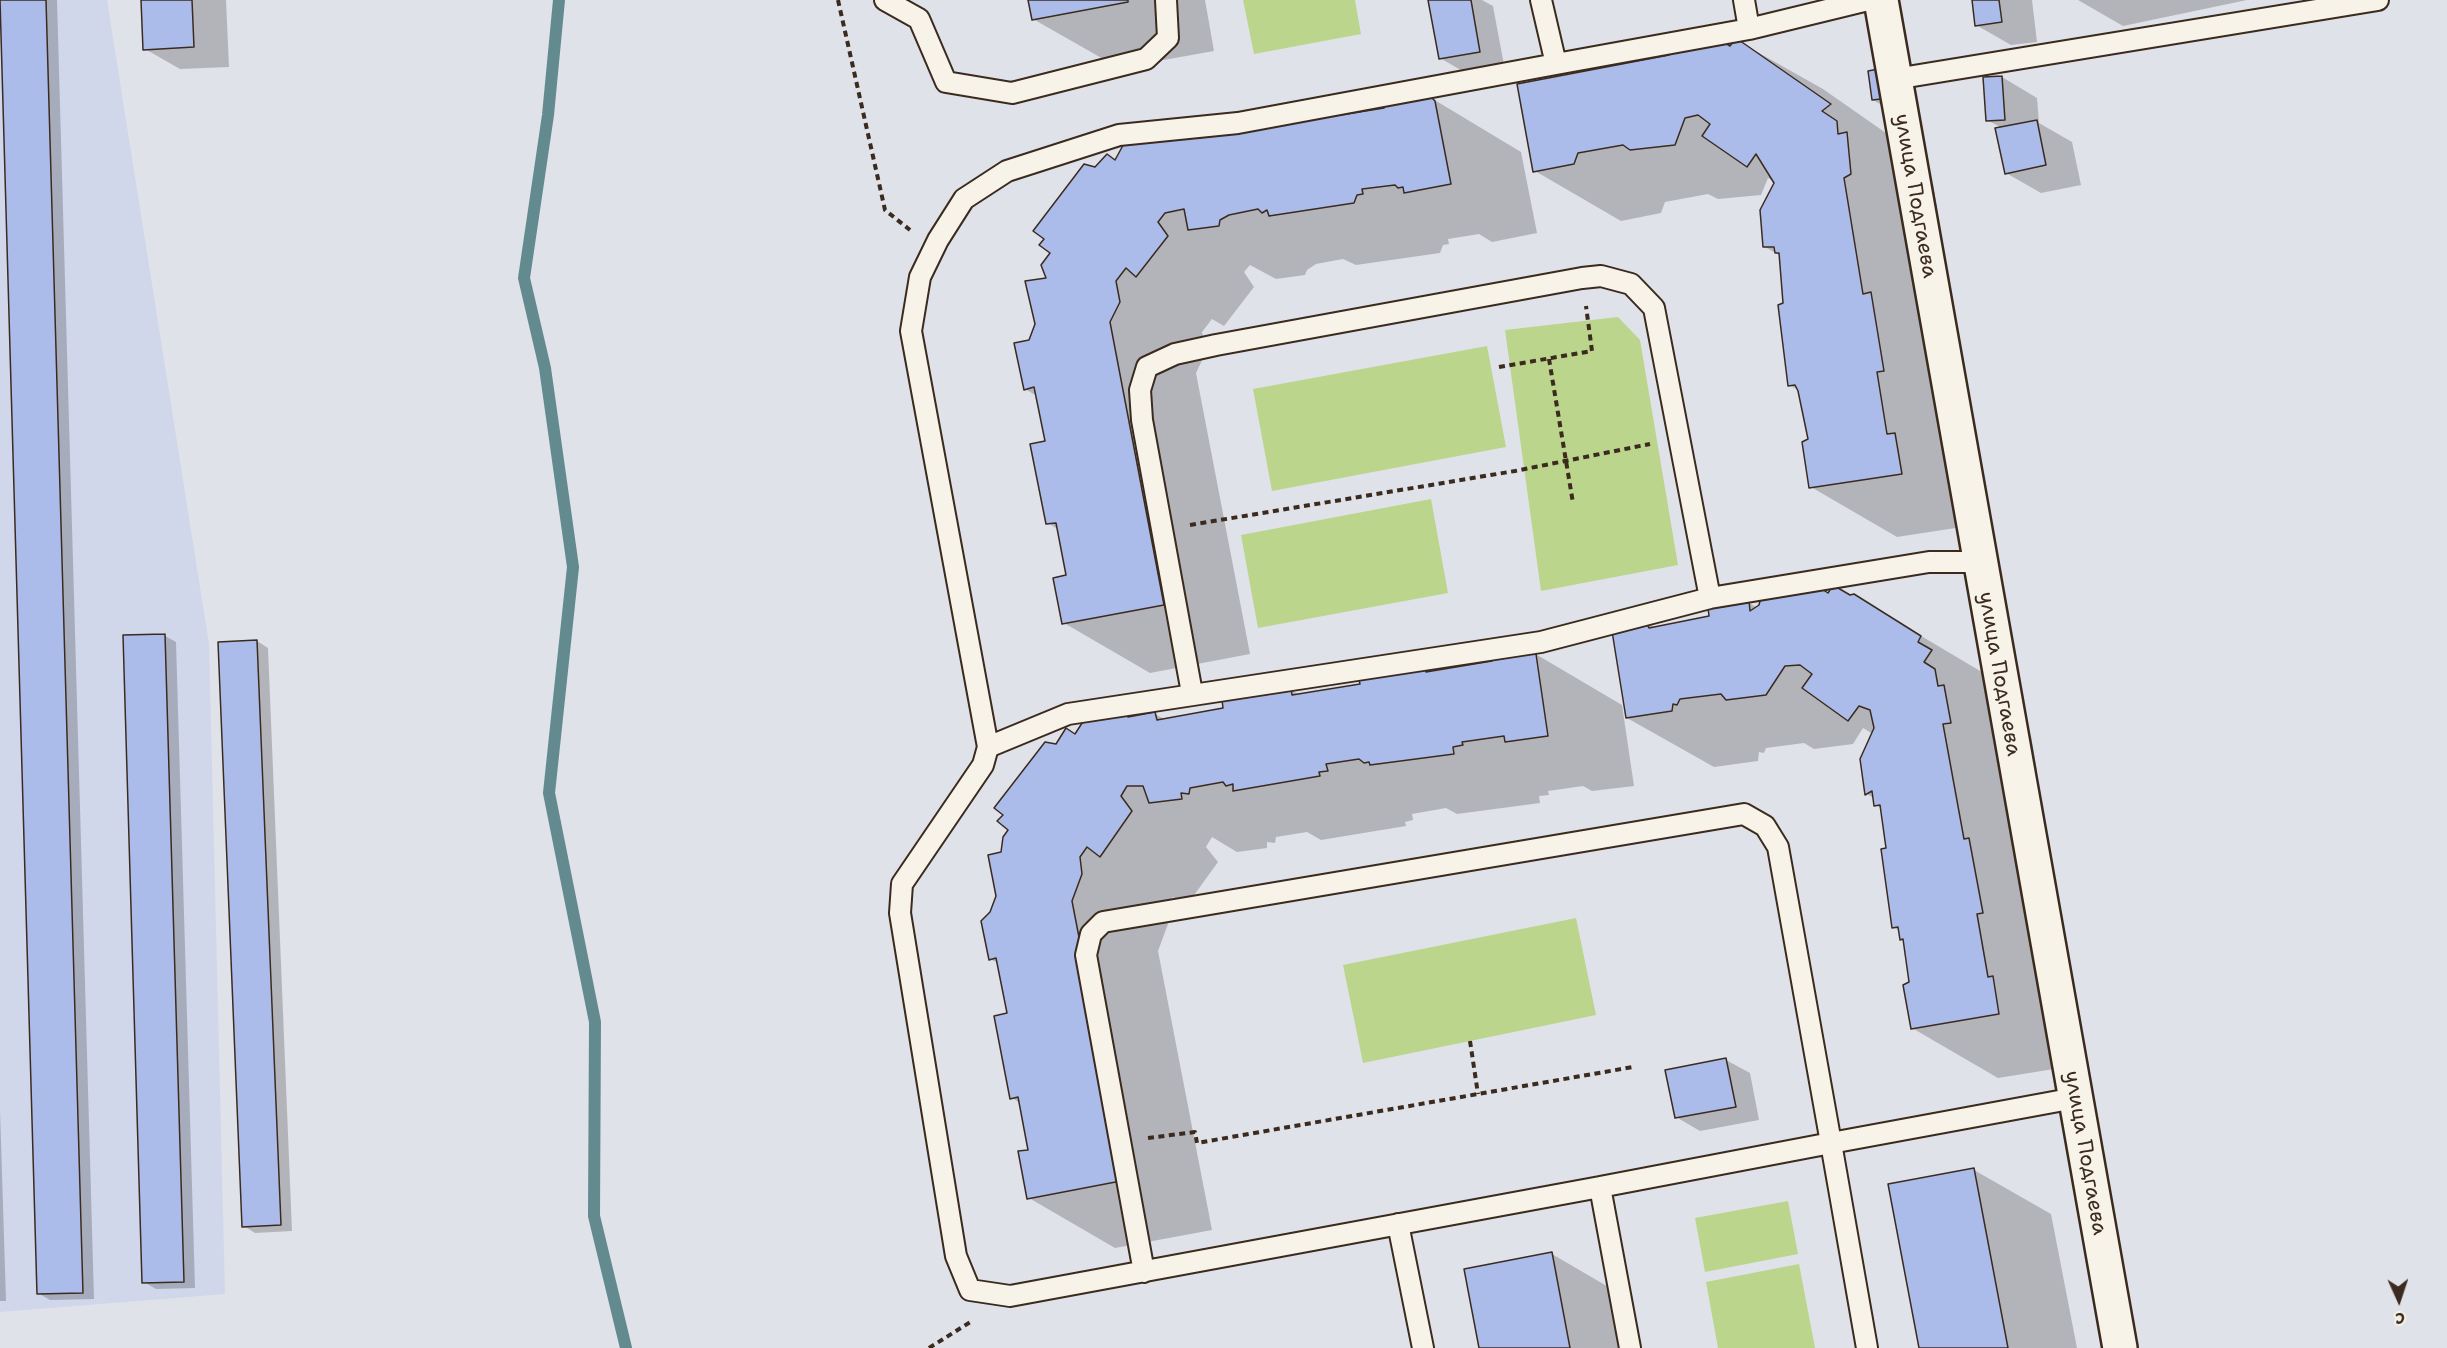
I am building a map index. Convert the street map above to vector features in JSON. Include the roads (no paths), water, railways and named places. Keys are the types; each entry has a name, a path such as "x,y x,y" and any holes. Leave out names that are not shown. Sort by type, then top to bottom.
{"street":[{"name":"улица Подгаева","path":"1881,0 2120,1348"}],"lane":[{"path":"885,0 919,9 946,82 1011,93 1146,59 1168,38 1166,0"},
{"path":"1541,0 1556,64"},
{"path":"1744,0 1749,29"},
{"path":"1868,0 1749,29 1238,123 1119,135 1007,171 964,199 933,250 920,277 911,331 988,747 983,765 902,884 900,913 956,1256 970,1290 1004,1297 2075,1098"},
{"path":"1895,79 2378,0"},
{"path":"1192,693 1142,420 1140,390 1147,367 1175,354 1216,345 1601,276 1631,284 1654,308 1710,598"},
{"path":"988,747 1068,714 1192,693 1540,642 1710,598 1929,562 1979,562"},
{"path":"1144,1272 1086,955 1091,934 1103,922 1744,814 1765,826 1778,847 1867,1348"},
{"path":"1600,1187 1630,1348"},
{"path":"1398,1224 1423,1348"}],"waterway":[{"path":"559,0 548,115 524,278 545,368 573,567 549,793 595,1022 594,1216 626,1348"}]}
